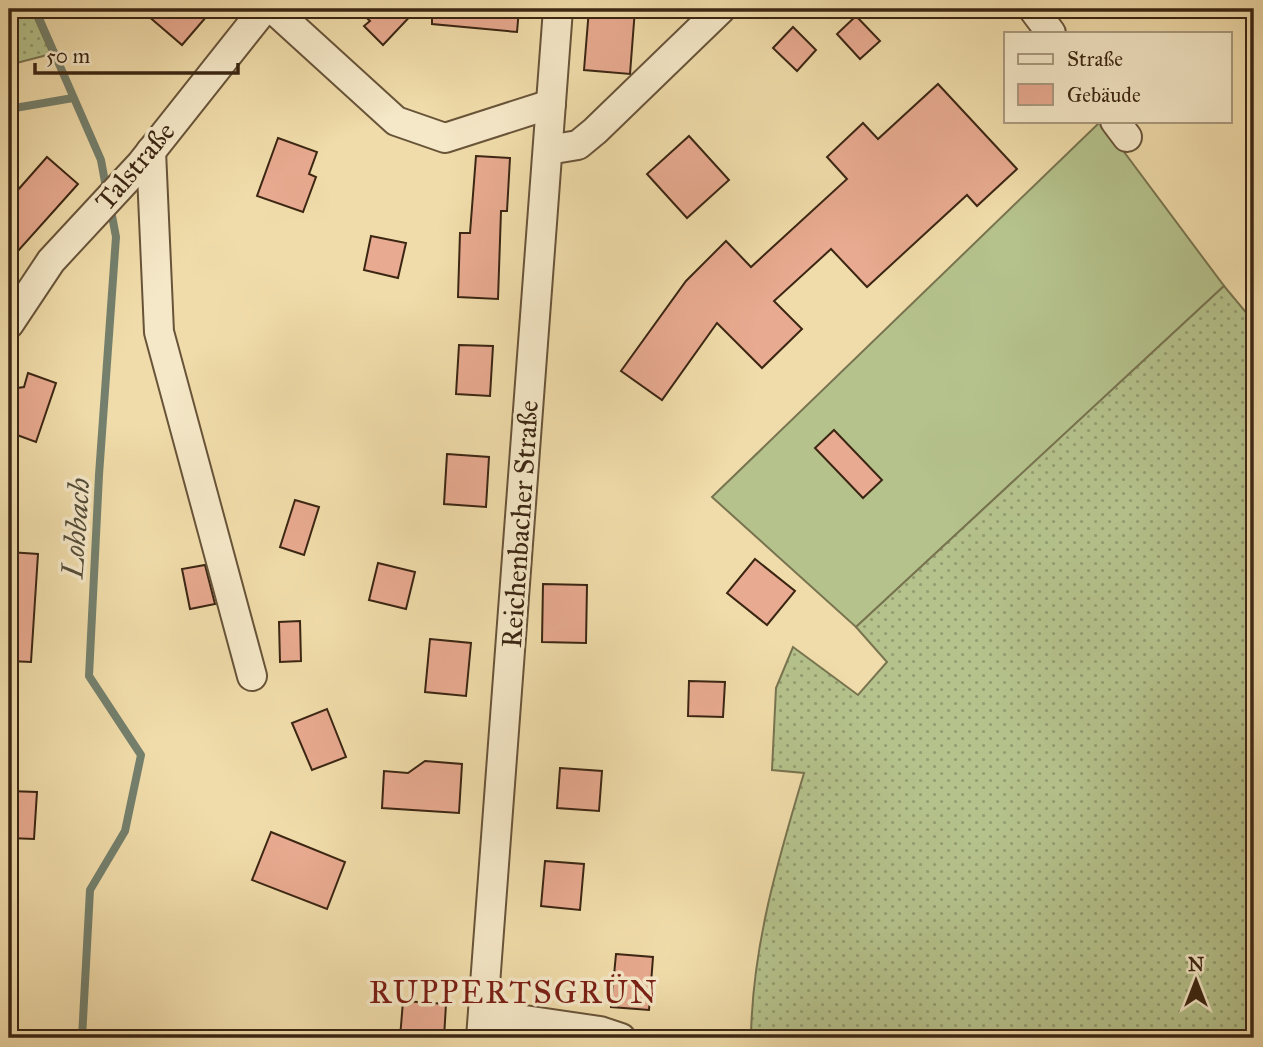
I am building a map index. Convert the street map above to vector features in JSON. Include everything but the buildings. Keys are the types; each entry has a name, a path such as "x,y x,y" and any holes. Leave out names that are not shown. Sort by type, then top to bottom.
{"street":[{"name":"Talstraße","path":"9,324 51,261 146,157 264,9"},
{"path":"273,9 396,121 445,138 551,104"},
{"name":"Reichenbacher Straße","path":"482,1026 558,9"},
{"path":"548,149 578,145 721,9"},
{"path":"1033,9 1050,32"},
{"path":"146,157 159,332 251,676"},
{"path":"482,1026 600,1031 621,1038"}],"green space":[{"path":"9,9 31,9 51,54 9,65"},
{"path":"1100,122 1224,286 856,627 712,497"},
{"path":"1224,286 1254,322 1254,1038 751,1038 752,1004 761,937 776,871 804,773 772,770 776,688 793,647 858,695 887,662 856,627"}],"waterway":[{"name":"Lohbach","path":"35,9 101,160 107,193"},
{"path":"9,109 73,98"},
{"name":"Lohbach","path":"82,1038 90,890 125,831 141,755 89,676 99,475 116,237 110,205"}],"district":[{"name":"RUPPERTSGRÜN","path":"514,992"}]}
